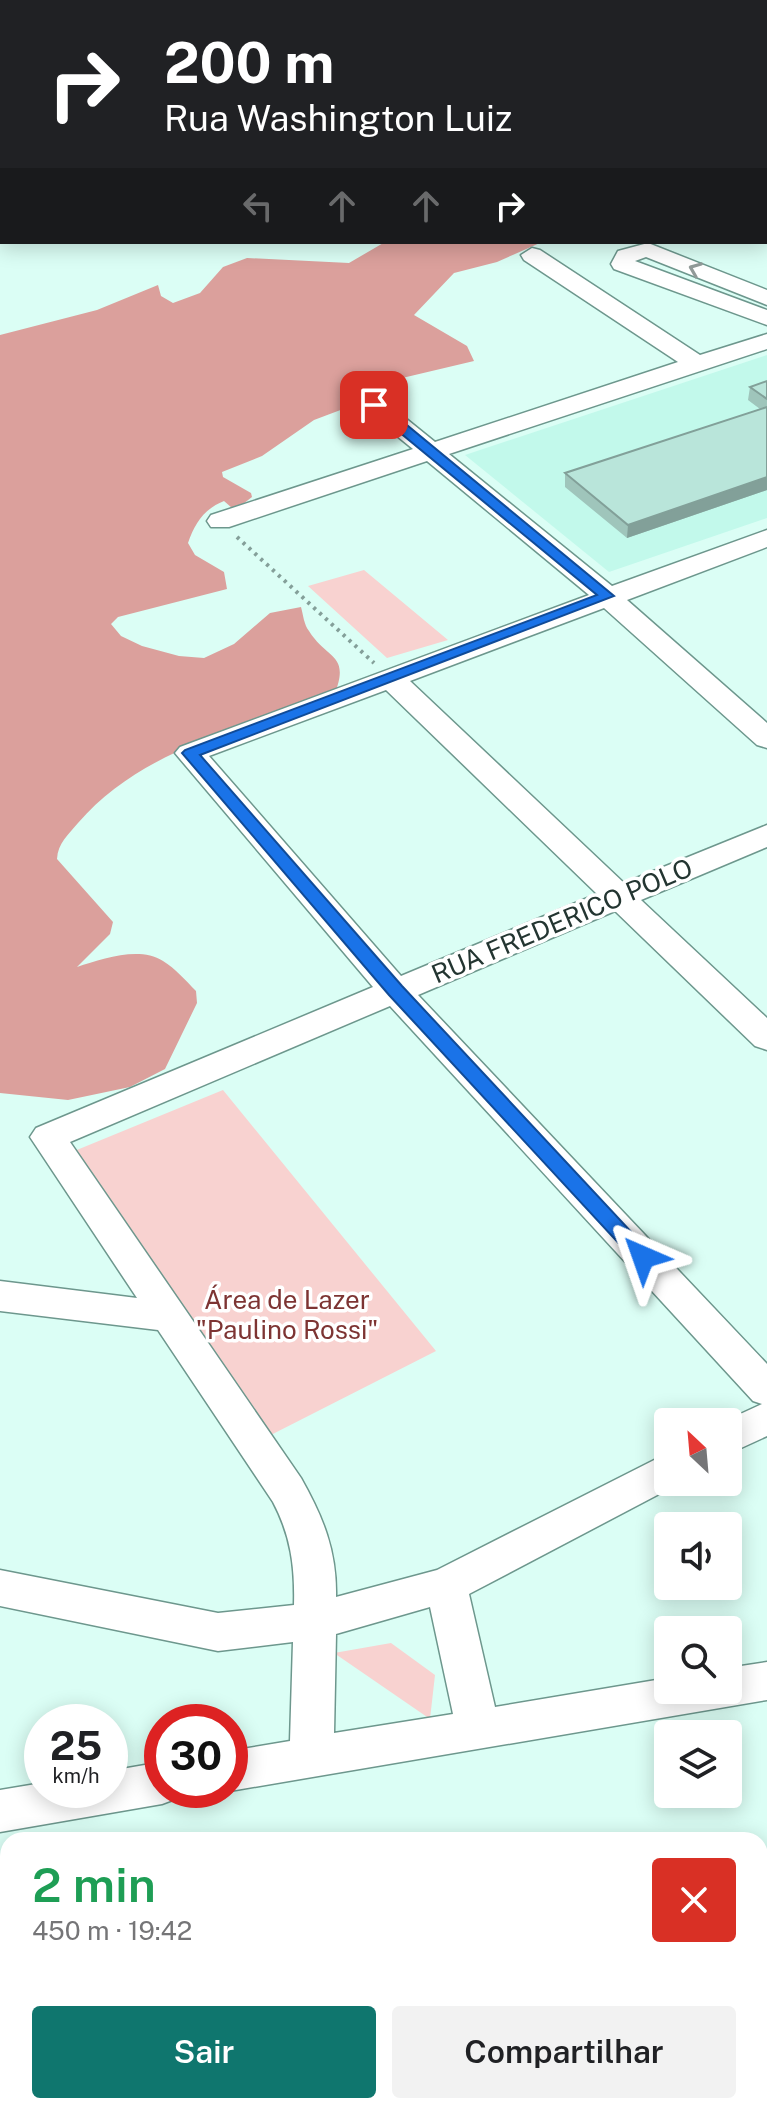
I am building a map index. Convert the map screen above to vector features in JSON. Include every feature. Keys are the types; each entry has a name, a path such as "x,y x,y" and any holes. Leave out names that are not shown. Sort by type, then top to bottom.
{"street":[{"path":"621,254 648,250 767,298"},
{"path":"621,254 767,318"},
{"path":"532,255 698,365"},
{"path":"220,521 767,341"},
{"path":"374,405 607,596 767,739"},
{"path":"767,538 190,753 395,991 767,1390"},
{"path":"389,677 767,1038"},
{"name":"RUA FREDERICO POLO","path":"167,1316 48,1137 767,835"},
{"path":"0,1296 167,1316 287,1490 306,1525 316,1570 312,1757"},
{"path":"742,1431 767,1418"},
{"path":"0,1588 218,1632 315,1621 446,1585 654,1477"},
{"path":"446,1585 478,1729"},
{"path":"742,1685 767,1681"},
{"path":"248,1768 654,1700"},
{"path":"0,1811 144,1786"}],"path":[{"path":"220,521 389,677"}],"shaded area":[{"path":"382,244 538,244 497,262 454,273 414,315 467,346 474,361 398,379 378,388 367,400 314,420 262,456 222,472 223,477 251,493 252,497 239,507 232,508 224,501 211,508 197,523 188,543 195,555 224,572 227,589 118,617 111,624 121,636 142,646 179,656 204,658 234,644 270,613 301,607 307,629 335,658 340,672 339,682 334,696 197,743 132,776 78,823 59,848 57,859 113,922 110,934 77,967 120,955 143,954 167,964 196,991 197,1003 165,1069 130,1087 68,1100 0,1093 0,335 97,310 158,285 161,296 173,303 200,293 223,267 247,258 349,263"},
{"path":"767,355 767,518 609,572 465,455"}],"green space":[{"path":"364,570 448,640 387,658 308,586"},
{"name":"Área de Lazer \"Paulino Rossi\"","path":"223,1090 436,1351 259,1441 67,1154"},
{"path":"391,1643 435,1675 430,1719 334,1653"}],"building":[{"path":"767,381 767,399 750,387"},
{"path":"767,407 767,477 628,525 565,473"}],"route":[{"path":"374,405 607,596 190,753 395,991 643,1257"}]}
